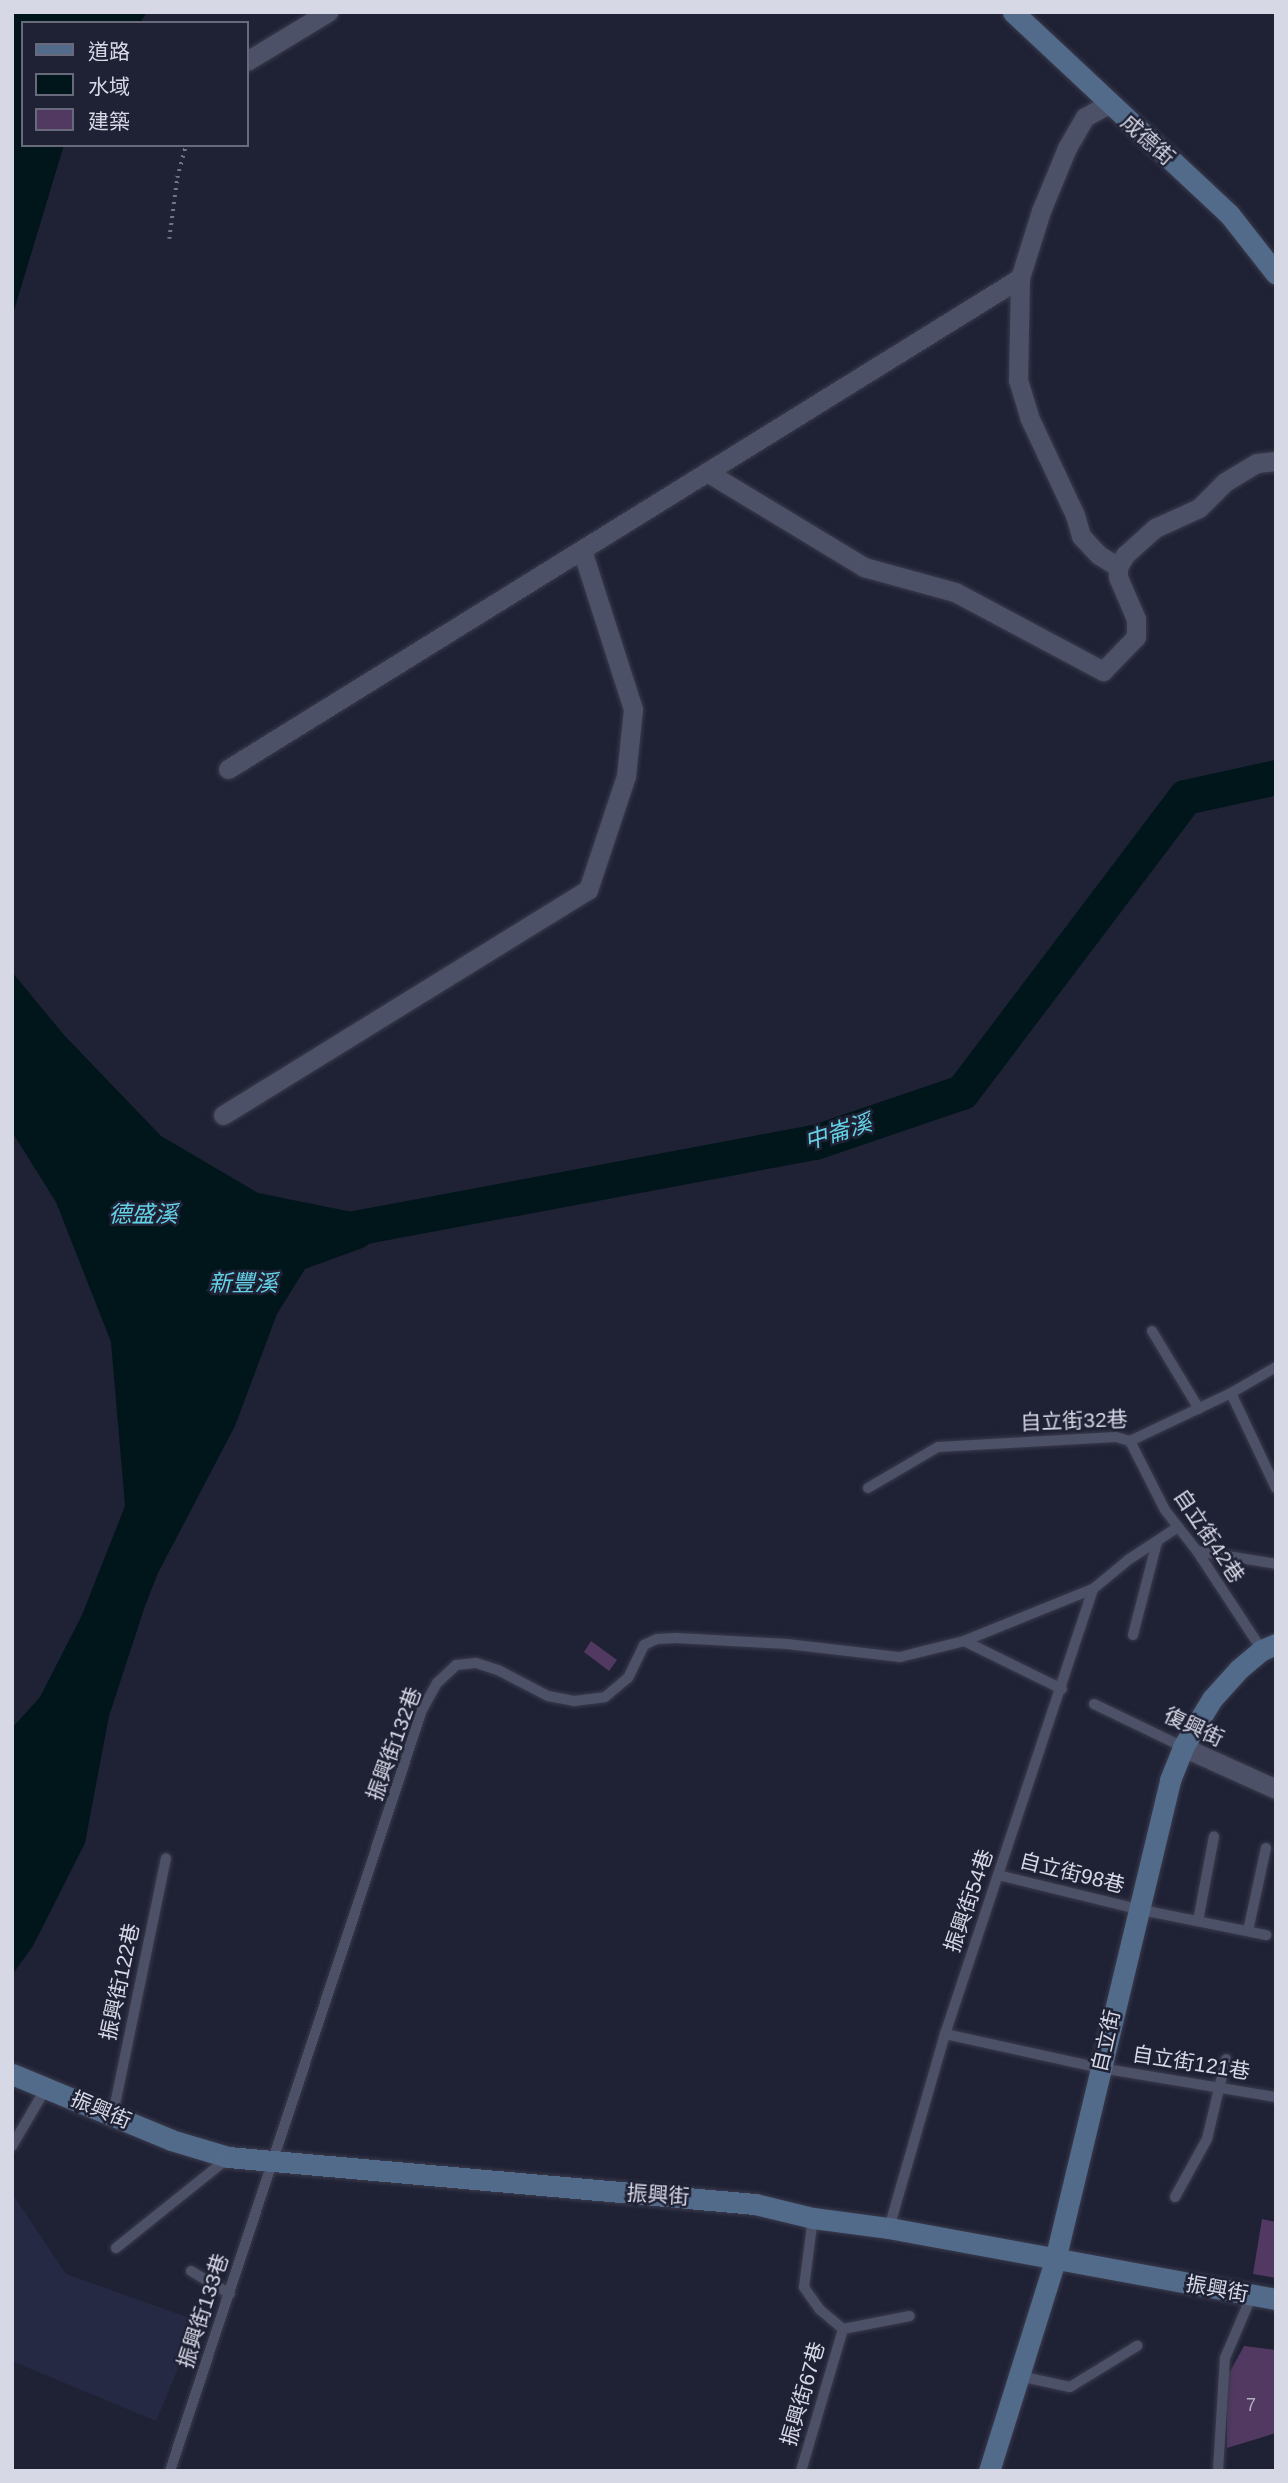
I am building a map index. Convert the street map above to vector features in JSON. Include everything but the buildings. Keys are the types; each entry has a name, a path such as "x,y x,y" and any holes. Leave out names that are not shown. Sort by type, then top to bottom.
{"street":[{"path":"248,60 328,12"},
{"name":"成德街","path":"1013,12 1108,104 1229,214 1275,271"},
{"path":"1108,104 1085,117 1067,148 1041,211 1020,278 1018,380 1029,417 1075,515 1081,536 1118,567"},
{"path":"228,769 1020,278"},
{"path":"707,472 864,567 955,592 1103,671 1136,636 1136,619 1118,577 1118,567 1125,555 1155,528 1199,508 1225,482 1249,467 1276,461"},
{"path":"223,1115 589,890 626,776 633,709 582,550"},
{"name":"自立街","path":"989,2471 1055,2260 1170,1780 1183,1747 1212,1699 1239,1669 1269,1647"},
{"name":"復興街","path":"1183,1747 1276,1789"},
{"name":"振興街","path":"12,2074 171,2140 228,2157 271,2163 755,2204 813,2218 889,2228 1276,2299"}],"lane":[{"path":"1152,1331 1199,1409"},
{"name":"自立街32巷","path":"868,1488 938,1447 1116,1437 1130,1441 1231,1393 1276,1367"},
{"path":"1231,1393 1276,1488"},
{"name":"自立街42巷","path":"1130,1441 1165,1510 1269,1647"},
{"path":"964,1641 1093,1589 1128,1560 1178,1527"},
{"path":"1133,1635 1157,1542"},
{"path":"1197,1551 1276,1564"},
{"name":"振興街54巷","path":"889,2228 945,2034 1062,1689 1093,1589"},
{"name":"振興街132巷","path":"271,2163 365,1892 422,1710 436,1683 456,1665 476,1662 486,1665 548,1696 574,1701 605,1697 617,1689 628,1678 644,1645 657,1639 788,1644 900,1657 964,1641"},
{"path":"964,1641 1062,1689"},
{"name":"復興街","path":"1094,1704 1183,1747"},
{"path":"1198,1921 1214,1836"},
{"path":"1248,1931 1266,1848"},
{"name":"振興街122巷","path":"113,2114 166,1858"},
{"name":"自立街98巷","path":"998,1875 1138,1909 1266,1935"},
{"name":"自立街121巷","path":"945,2034 1100,2068 1276,2097"},
{"path":"1175,2197 1207,2139 1226,2059"},
{"path":"12,2146 46,2088"},
{"path":"116,2248 228,2157"},
{"name":"振興街133巷","path":"170,2471 271,2163"},
{"name":"振興街67巷","path":"801,2471 842,2329 820,2310 804,2287 813,2218"},
{"path":"191,2271 230,2294"},
{"path":"1218,2471 1225,2358 1252,2295"},
{"path":"842,2329 911,2316"},
{"path":"1018,2376 1070,2388 1137,2346"}],"path":[{"path":"169,239 177,178 185,147"}],"shaded area":[{"path":"12,2193 66,2274 198,2321 156,2421 12,2361"}],"water":[{"path":"12,12 147,12 141,21 21,21 21,147 63,147 12,317"},
{"path":"12,972 64,1035 161,1136 258,1193 397,1221 365,1247 305,1269 277,1314 235,1426 158,1573 145,1606 109,1716 85,1843 33,1946 12,1975 12,1728 40,1697 82,1615 125,1506 111,1342 56,1202 12,1132"}],"waterway":[{"name":"中崙溪","path":"349,1229 815,1142 962,1092 1185,797 1276,777"}],"water label":[{"name":"德盛溪","path":"143,1214"},
{"name":"新豐溪","path":"243,1283"}]}
